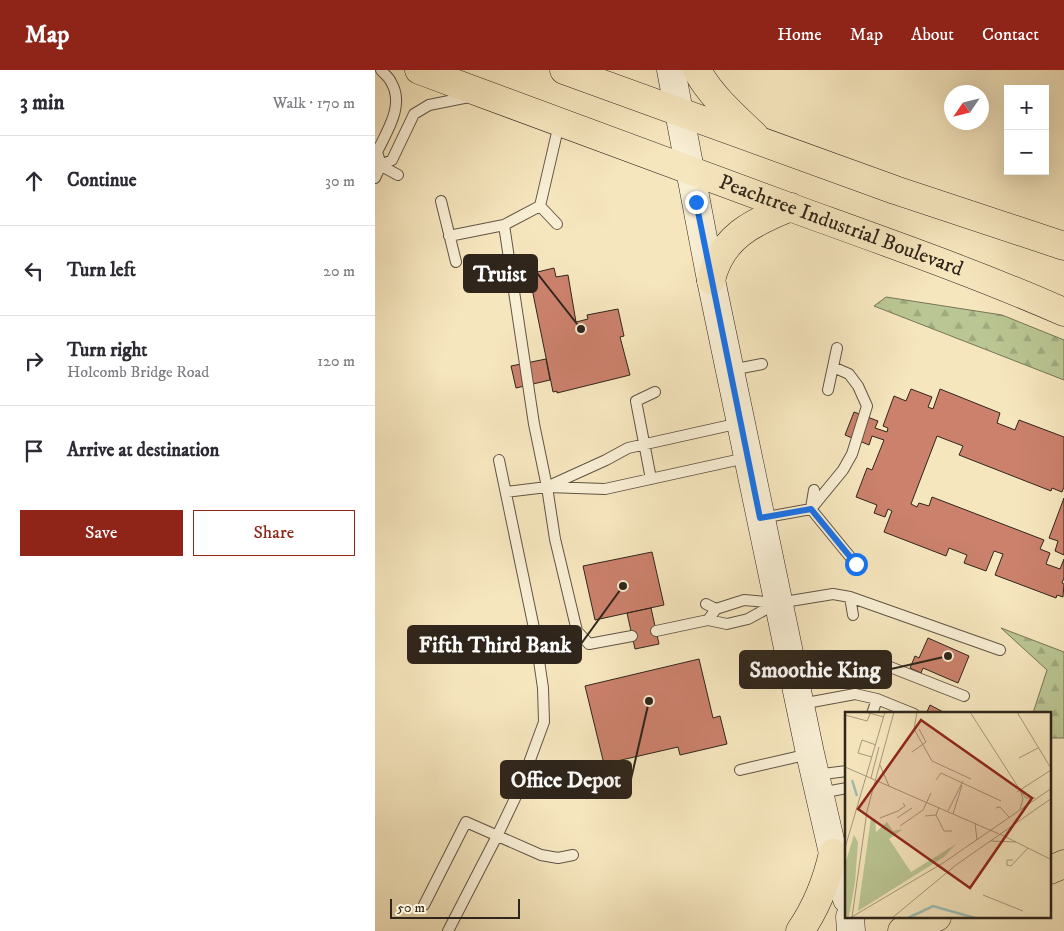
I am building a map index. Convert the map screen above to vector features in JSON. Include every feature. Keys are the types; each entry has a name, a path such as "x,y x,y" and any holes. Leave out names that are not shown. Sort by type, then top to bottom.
{"highway":[{"name":"Peachtree Industrial Boulevard","path":"419,70 991,282 1064,312"},
{"path":"564,70 895,190 1064,246"},
{"path":"697,70 702,80 727,108 763,142"},
{"path":"711,280 715,265 733,240 763,218 791,207"},
{"path":"800,931 817,900 833,853"},
{"path":"1051,870 1064,864"},
{"path":"902,931 934,918"}],"main road":[{"path":"671,70 711,280 799,704 833,853 845,892"},
{"path":"850,918 851,931"}],"lane":[{"path":"375,178 378,164 377,152 393,120 397,101 392,82 381,70"},
{"path":"378,164 392,160 414,114 429,105 459,98 488,96"},
{"path":"449,236 504,225 540,206 559,122"},
{"path":"378,164 398,174"},
{"path":"441,200 456,262"},
{"path":"540,206 557,224"},
{"path":"504,225 534,424 555,539 577,631 589,644 632,636"},
{"path":"828,390 837,348"},
{"path":"730,370 762,364"},
{"path":"760,518 811,509 843,470 852,454 867,406 858,386 849,374 833,367"},
{"path":"651,479 636,401 655,392"},
{"path":"547,487 628,448 741,423"},
{"path":"506,492 547,487 605,489 748,458"},
{"path":"449,931 519,790 544,722 543,688 535,633 499,460"},
{"path":"814,490 811,509 856,564"},
{"path":"708,620 711,607 744,600 779,603 833,594 850,597 1000,650"},
{"path":"850,597 853,615"},
{"path":"656,631 708,620 727,624 748,620 779,603"},
{"path":"862,656 964,696"},
{"path":"799,704 855,694 877,699 910,712"},
{"path":"873,712 877,699"},
{"path":"740,770 814,774 845,771"},
{"path":"814,774 845,787"},
{"path":"424,905 466,822 541,855 558,858 573,855"}],"green space":[{"path":"886,297 1002,315 1064,340 1064,380 874,306"},
{"path":"1001,628 1064,652 1064,738 1051,738 1051,712 1033,712 1047,670"}],"building":[{"path":"554,268 556,277 568,275 576,322 588,319 587,315 618,309 624,336 620,337 630,375 557,393 557,391 553,392 529,274"},
{"path":"546,359 550,380 516,388 511,366"},
{"path":"911,389 932,397 928,407 933,409 940,389 1000,413 997,423 1015,430 1019,420 1064,437 1064,487 1062,492 1052,488 1051,491 959,455 963,446 937,436 911,504 917,507 919,503 929,506 932,497 1044,540 1040,549 1050,553 1046,564 1060,569 1064,559 1063,597 1057,595 1056,598 995,575 1003,554 994,551 986,571 964,563 967,555 949,548 946,556 884,532 892,511 888,509 885,517 874,513 877,505 856,497 867,468 872,470 884,440 872,436 869,445 845,435 854,412 878,421 875,428 887,432 888,428 883,426 894,396 906,401"},
{"path":"1064,498 1064,555 1055,551 1058,541 1049,538"},
{"path":"652,552 664,605 595,620 583,566"},
{"path":"651,608 659,644 635,649 627,613"},
{"path":"928,638 969,656 958,683 923,668 921,673 910,668 915,656 919,658"},
{"path":"699,659 713,718 720,716 727,744 680,755 678,747 604,764 585,686"},
{"path":"930,705 943,712 927,712"}],"place":[{"name":"Truist","path":"581,329"},
{"name":"Fifth Third Bank","path":"623,586"},
{"name":"Smoothie King","path":"948,656"},
{"name":"Office Depot","path":"649,701"}],"route":[{"path":"696,202 760,518 811,509 856,564"}]}
